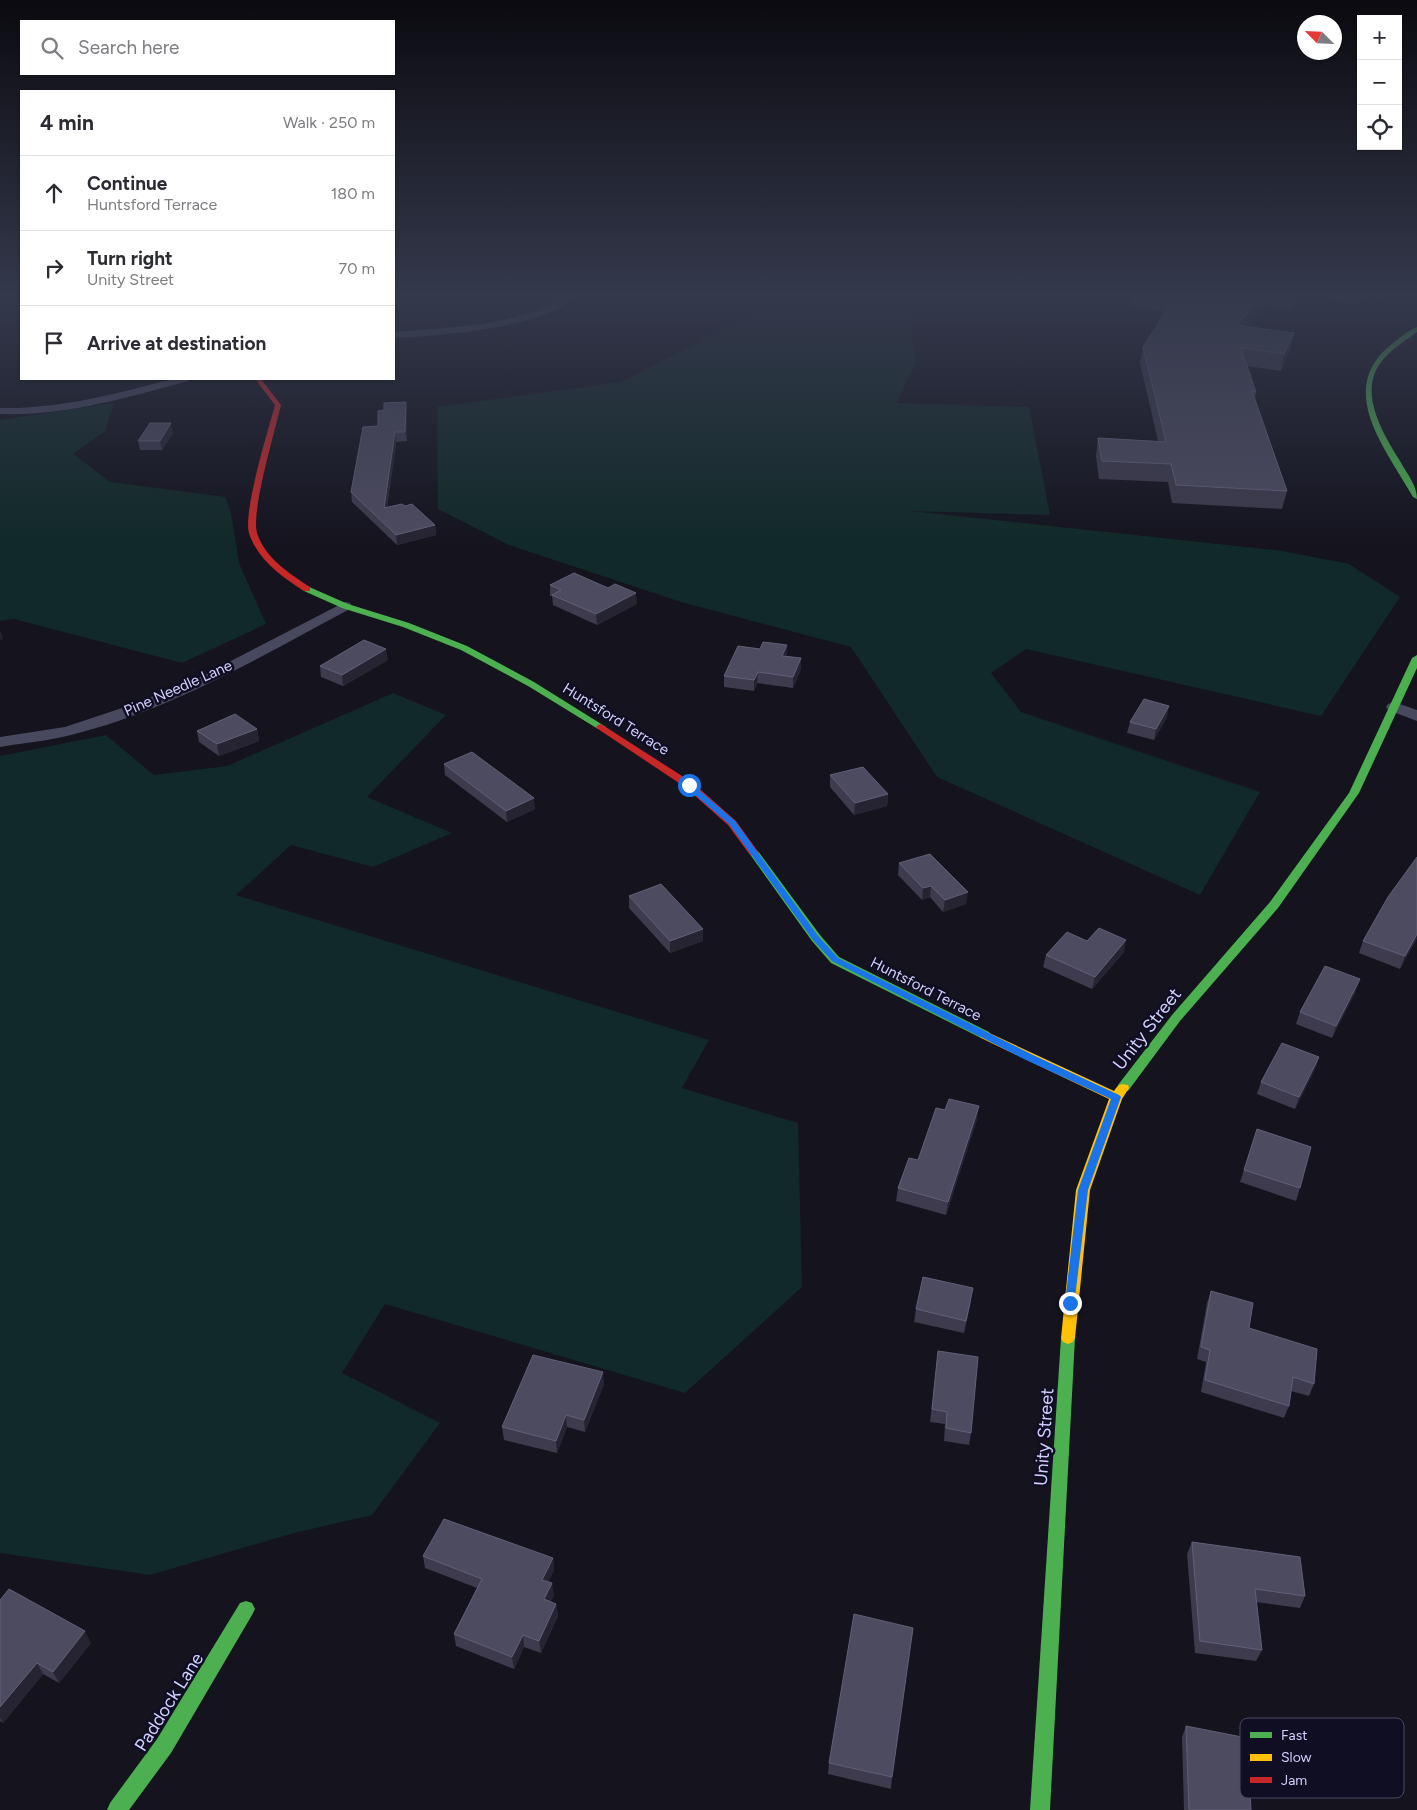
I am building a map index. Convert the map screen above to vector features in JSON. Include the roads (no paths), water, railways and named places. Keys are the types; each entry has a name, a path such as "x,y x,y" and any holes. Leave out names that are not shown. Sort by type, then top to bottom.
{"street":[{"path":"1370,377 1368,403 1373,422 1396,457 1417,497"},
{"path":"0,411 30,411 62,407 180,380"},
{"name":"Huntsford Terrace","path":"259,380 278,405 256,499 252,530 259,546 270,562 306,589 345,606 406,624 464,648 532,684 646,755 689,785 732,823 816,938 835,960 1030,1058 1116,1097"},
{"name":"Pine Needle Lane","path":"0,742 68,731 134,709 199,682 345,606"},
{"name":"Unity Street","path":"1040,1810 1070,1303 1083,1190 1116,1097 1176,1018 1274,905 1354,793 1417,658"},
{"path":"1394,707 1417,716"},
{"name":"Paddock Lane","path":"117,1810 164,1746 246,1609"}]}
